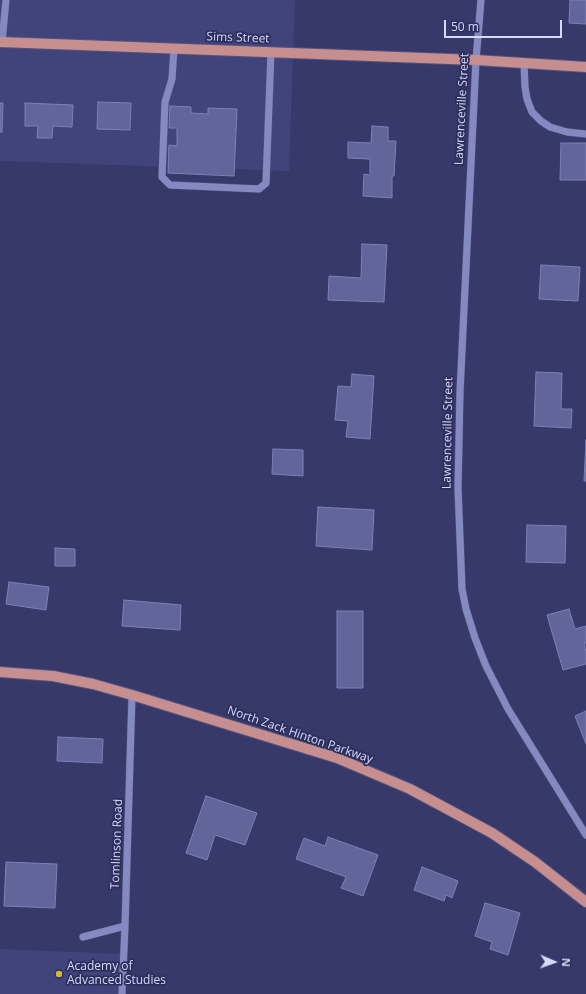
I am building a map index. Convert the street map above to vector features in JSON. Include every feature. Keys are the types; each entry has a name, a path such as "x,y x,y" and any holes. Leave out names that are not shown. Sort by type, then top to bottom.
{"main road":[{"name":"Sims Street","path":"1,42 476,60 586,68"},
{"name":"North Zack Hinton Parkway","path":"0,672 53,676 93,684 337,758 410,789 492,833 535,862 586,902"}],"street":[{"path":"1,42 6,0"},
{"name":"Lawrenceville Street","path":"481,0 476,60 460,392 458,493 462,589 466,609 475,638 486,666 508,709 586,835"},
{"path":"174,49 172,79 165,102 162,177 170,185 259,188 266,183 271,52"},
{"path":"524,63 525,87 527,99 532,112 550,127 567,132 586,134"},
{"name":"Tomlinson Road","path":"122,994 132,695"},
{"path":"83,937 125,926"}],"shaded area":[{"path":"0,0 295,0 289,171 0,161"},
{"name":"Academy of Advanced Studies","path":"0,949 120,954 118,994 0,994"}],"building":[{"path":"570,0 586,0 586,24 569,23"},
{"path":"98,102 131,103 130,130 97,129"},
{"path":"0,103 3,103 2,132 0,132"},
{"path":"25,103 73,105 72,127 53,126 52,138 37,138 38,126 25,126"},
{"path":"170,106 191,107 191,113 208,114 208,108 237,109 234,176 168,173 169,145 177,146 177,128 169,128"},
{"path":"372,126 388,127 388,141 396,141 394,176 392,176 392,198 363,196 364,174 370,175 370,159 348,158 348,142 371,143"},
{"path":"561,143 586,143 586,180 560,180"},
{"path":"362,244 387,245 384,302 328,300 329,276 361,278"},
{"path":"541,265 580,267 578,301 539,299"},
{"path":"536,372 562,373 561,409 572,409 571,428 534,426"},
{"path":"352,374 374,376 370,439 346,437 348,421 335,420 338,386 351,387"},
{"path":"586,440 586,481 584,481"},
{"path":"273,449 303,450 303,476 272,474"},
{"path":"318,507 374,510 372,550 316,546"},
{"path":"527,525 566,526 565,563 526,562"},
{"path":"55,548 75,549 75,566 55,566"},
{"path":"9,582 49,587 46,610 6,604"},
{"path":"124,600 181,605 180,630 122,626"},
{"path":"569,609 575,629 586,626 586,643 584,643 586,664 563,670 547,615"},
{"path":"337,611 363,611 363,688 337,688"},
{"path":"586,711 586,744 575,716"},
{"path":"58,737 103,739 102,763 57,761"},
{"path":"206,796 257,813 245,845 215,835 207,860 186,853"},
{"path":"328,837 378,855 363,896 341,888 346,877 296,859 304,838 325,846"},
{"path":"6,862 57,864 55,908 4,906"},
{"path":"422,867 458,881 452,898 446,895 444,901 414,890"},
{"path":"485,903 520,913 508,955 490,949 492,942 475,936"}],"place":[{"name":"Academy of Advanced Studies","path":"59,974"}]}
